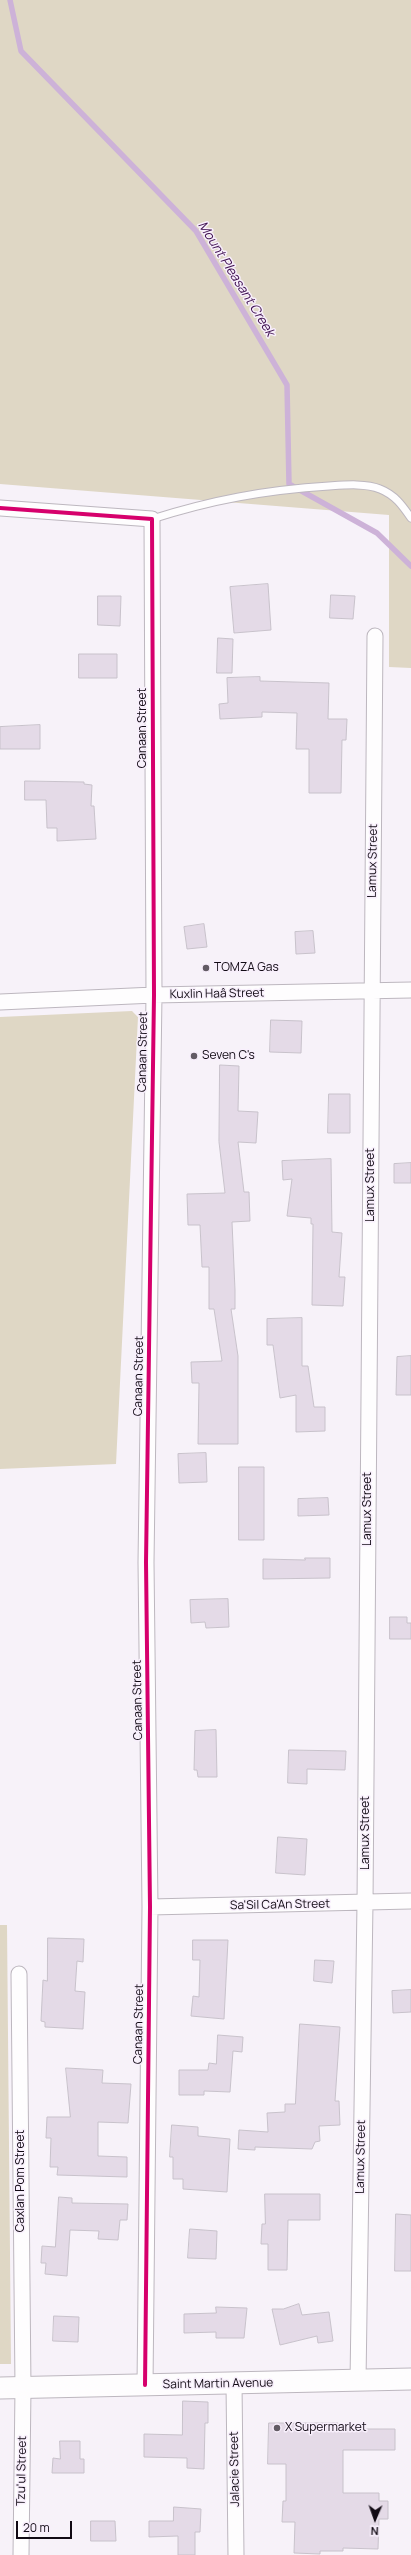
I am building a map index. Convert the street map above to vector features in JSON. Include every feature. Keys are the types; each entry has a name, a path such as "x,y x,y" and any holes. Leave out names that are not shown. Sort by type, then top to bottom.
{"street":[{"path":"0,508 152,519"},
{"name":"Canaan Street","path":"145,2385 150,1908 146,1562 154,995 152,519"},
{"name":"Lamux Street","path":"358,2381 366,1903 375,636"},
{"name":"Kuxlin Haâ Street","path":"0,1002 154,995 372,992 411,990"},
{"name":"Sa'Sil Ca'An Street","path":"150,1908 411,1901"},
{"name":"Caxlan Pom Street","path":"20,1974 23,2388"},
{"name":"Saint Martin Avenue","path":"0,2388 358,2381 411,2378"},
{"name":"Jalacie Street","path":"234,2384 236,2555"},
{"name":"Tzu'ul Street","path":"21,2555 23,2388"}],"lane":[{"path":"152,519 197,505 244,494 349,485 379,488 398,498 411,518"}],"shaded area":[{"path":"0,0 411,0 411,668 389,667 389,515 0,484"},
{"path":"132,1011 138,1017 116,1464 0,1469 0,1017"},
{"path":"0,1925 7,1925 11,2364 0,2364"}],"building":[{"path":"268,584 271,630 234,633 230,587"},
{"path":"331,595 355,596 353,619 330,618"},
{"path":"98,596 121,596 120,626 98,625"},
{"path":"218,638 233,639 232,673 217,673"},
{"path":"79,654 117,654 117,678 79,678"},
{"path":"260,677 260,681 329,683 328,719 347,719 346,740 342,740 341,793 309,793 309,749 296,749 297,713 262,712 262,717 220,719 219,704 228,703 227,678"},
{"path":"40,725 40,749 0,749 0,727"},
{"path":"25,781 84,782 84,784 92,785 91,806 94,806 96,839 57,841 57,828 47,828 46,800 25,800"},
{"path":"204,924 207,947 187,949 184,927"},
{"path":"313,931 315,953 296,954 295,932"},
{"path":"271,1020 302,1021 301,1053 270,1052"},
{"path":"220,1065 239,1066 238,1111 258,1112 256,1143 238,1142 244,1192 249,1192 250,1221 232,1222 235,1309 231,1309 238,1356 238,1444 198,1444 199,1383 192,1383 191,1362 222,1361 214,1309 209,1309 209,1267 202,1267 200,1225 188,1225 187,1194 225,1193 219,1142"},
{"path":"329,1094 350,1094 350,1133 328,1133"},
{"path":"331,1159 332,1232 342,1233 339,1277 345,1277 343,1306 312,1305 313,1224 311,1224 311,1218 287,1216 292,1179 283,1180 282,1161"},
{"path":"411,1163 411,1183 394,1183 394,1164"},
{"path":"302,1318 302,1366 308,1366 314,1407 325,1407 325,1431 296,1432 296,1395 280,1398 273,1345 267,1345 267,1319"},
{"path":"411,1356 411,1395 396,1395 397,1357"},
{"path":"206,1453 207,1482 179,1483 178,1454"},
{"path":"239,1467 264,1467 264,1540 239,1540"},
{"path":"328,1498 329,1515 298,1516 298,1499"},
{"path":"305,1558 330,1558 330,1578 263,1579 263,1559 305,1560"},
{"path":"228,1599 229,1627 206,1628 205,1622 191,1623 190,1600"},
{"path":"390,1617 407,1617 407,1623 411,1623 411,1639 390,1639"},
{"path":"216,1730 217,1777 198,1777 197,1770 194,1770 195,1731"},
{"path":"289,1750 346,1751 345,1770 307,1769 307,1784 288,1783"},
{"path":"278,1837 307,1839 305,1875 276,1873"},
{"path":"48,1938 84,1939 83,1962 77,1961 75,1991 85,1992 83,2029 45,2027 45,2022 41,2021 43,1980 47,1981"},
{"path":"193,1940 228,1940 224,2019 191,2016 193,1996 199,1997 200,1960 193,1960"},
{"path":"315,1960 334,1961 332,1983 314,1981"},
{"path":"411,1990 411,2012 393,2013 392,1991"},
{"path":"300,2024 340,2027 335,2101 339,2101 340,2125 319,2126 320,2141 315,2142 312,2149 255,2147 255,2150 238,2149 239,2130 268,2132 267,2113 285,2112 285,2104 295,2104"},
{"path":"218,2035 243,2037 242,2052 233,2051 230,2092 204,2091 204,2095 179,2095 179,2070 208,2070 209,2063 216,2064"},
{"path":"66,2068 103,2070 102,2083 131,2084 128,2123 98,2122 98,2156 127,2157 127,2177 57,2175 58,2167 50,2167 51,2138 46,2138 47,2117 70,2117"},
{"path":"172,2125 198,2127 198,2136 230,2139 227,2192 183,2189 183,2179 173,2179 173,2157 170,2157"},
{"path":"265,2194 320,2194 320,2220 288,2220 287,2270 268,2270 268,2244 261,2244 262,2224 265,2224"},
{"path":"59,2197 72,2198 72,2203 128,2204 127,2220 120,2220 118,2240 98,2239 99,2231 70,2230 67,2276 45,2274 46,2263 41,2263 42,2246 55,2247"},
{"path":"396,2214 411,2215 411,2271 395,2271"},
{"path":"190,2229 217,2231 216,2259 188,2258"},
{"path":"299,2304 302,2315 329,2312 333,2341 318,2343 317,2336 280,2345 272,2309 283,2309"},
{"path":"216,2307 247,2308 244,2338 216,2338 216,2332 184,2333 184,2314 216,2313"},
{"path":"54,2316 79,2317 78,2342 53,2341"},
{"path":"183,2401 208,2402 208,2423 205,2423 204,2469 187,2468 187,2458 144,2457 144,2434 182,2435"},
{"path":"269,2423 338,2423 338,2429 395,2429 395,2450 343,2450 343,2493 379,2493 379,2501 388,2501 388,2519 379,2519 378,2549 343,2548 343,2551 320,2551 320,2554 294,2553 295,2522 282,2522 283,2501 286,2501 286,2464 268,2464"},
{"path":"60,2441 80,2441 80,2459 84,2459 84,2473 52,2473 53,2458 60,2459"},
{"path":"174,2507 201,2509 200,2532 195,2532 195,2555 178,2555 178,2536 149,2537 149,2521 173,2521"},
{"path":"91,2521 115,2521 116,2541 91,2541"}],"waterway":[{"name":"Mount Pleasant Creek","path":"10,0 21,51 196,231 287,385 289,484 377,533 411,566"}],"cycle path":[{"path":"0,508 152,519 154,995 146,1562 150,1907 145,2385"}],"place":[{"name":"TOMZA Gas","path":"206,968"},
{"name":"Seven C's","path":"194,1056"},
{"name":"X Supermarket","path":"277,2428"}]}
